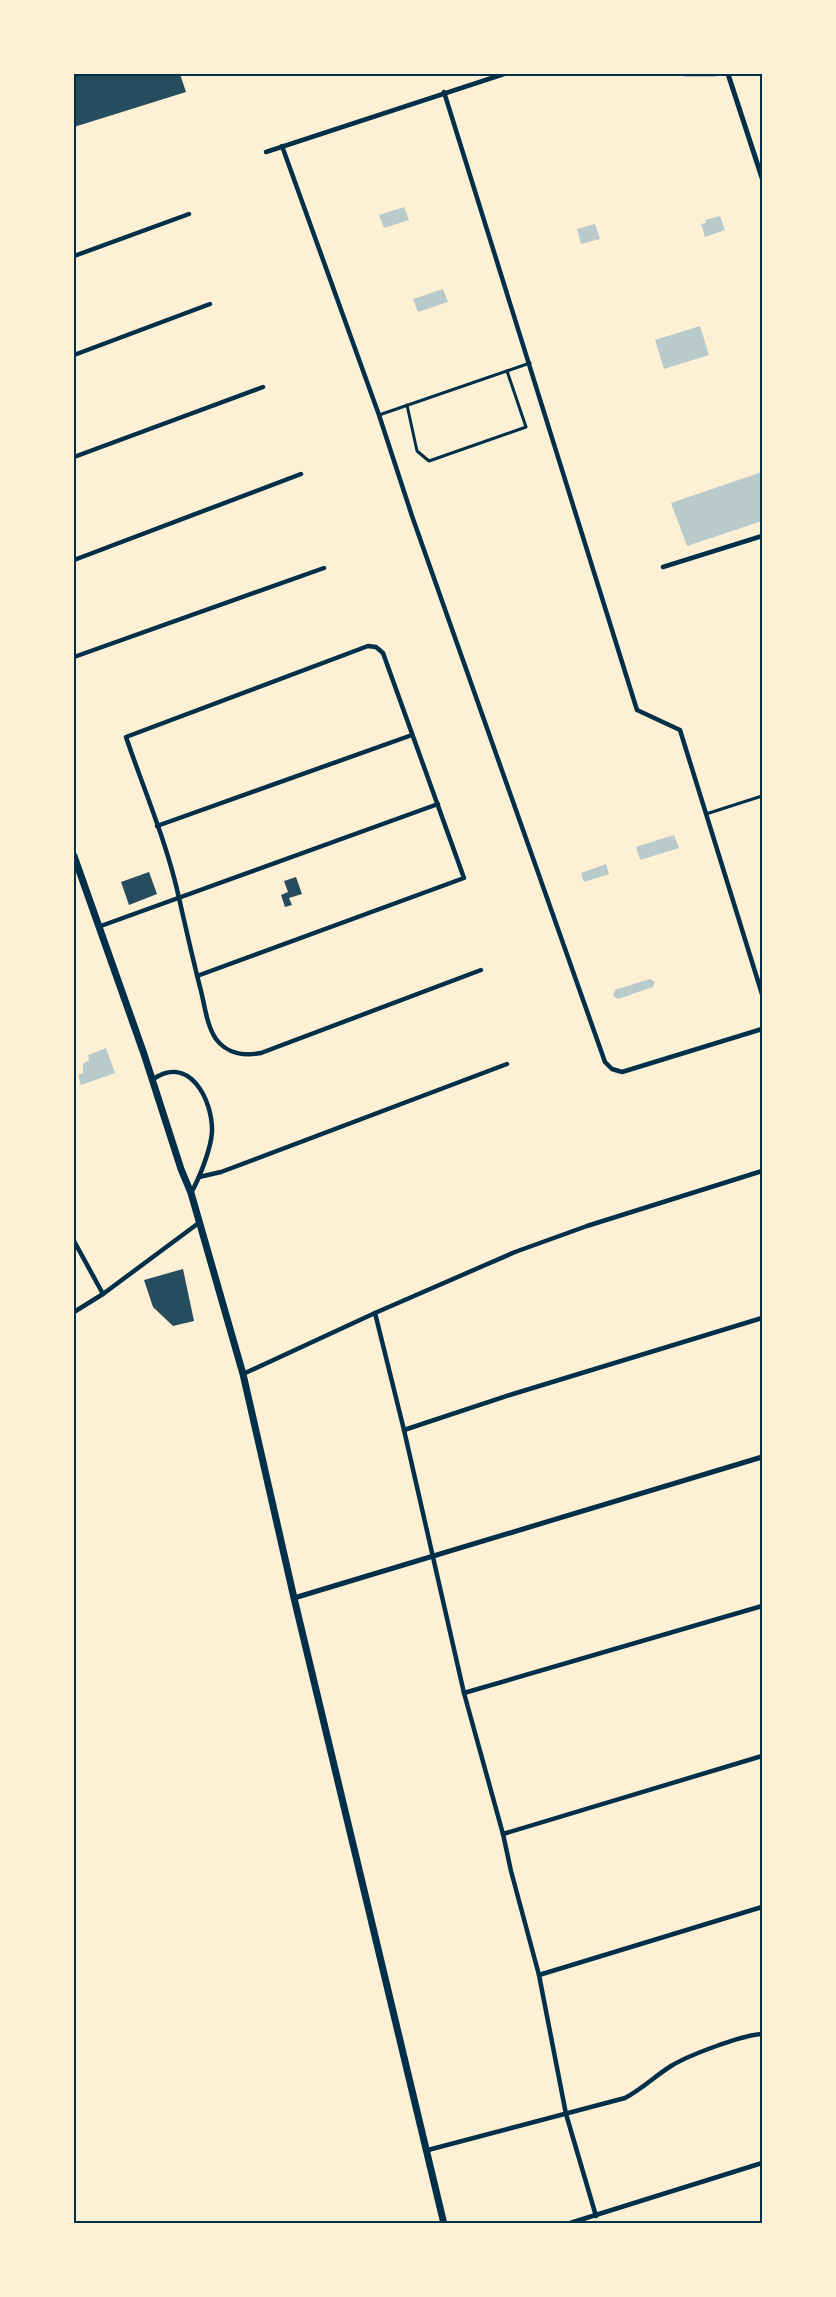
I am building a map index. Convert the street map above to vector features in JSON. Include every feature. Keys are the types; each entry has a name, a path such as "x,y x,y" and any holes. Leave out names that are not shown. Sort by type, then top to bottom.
{"main road":[{"path":"74,856 191,1193 243,1374 294,1598 444,2223"}],"street":[{"path":"266,152 504,74"},
{"path":"685,74 715,74"},
{"path":"728,74 762,178"},
{"path":"444,92 637,710 680,730 762,994"},
{"path":"282,146 379,415 412,516 605,1062 612,1069 622,1072 762,1029"},
{"path":"74,256 189,214"},
{"path":"74,355 210,304"},
{"path":"379,415 530,363"},
{"path":"406,405 417,451 429,461 526,427 507,371"},
{"path":"74,457 263,387"},
{"path":"74,560 301,474"},
{"path":"663,567 762,536"},
{"path":"74,657 324,568"},
{"path":"197,976 464,878 383,654 376,647 368,646 126,737 179,898 184,927 209,1024 217,1040 229,1050 247,1056 261,1053 481,970"},
{"path":"157,826 412,735"},
{"path":"706,814 762,796"},
{"path":"98,927 438,804"},
{"path":"199,1176 222,1172 507,1064"},
{"path":"152,1080 172,1072 185,1074 195,1081 210,1117 212,1133 199,1176 191,1193"},
{"path":"243,1374 515,1252 587,1226 762,1171"},
{"path":"74,1312 103,1294 200,1222"},
{"path":"74,1241 103,1294"},
{"path":"375,1313 464,1692 503,1834 538,1976 566,2114 596,2216"},
{"path":"404,1430 513,1394 762,1318"},
{"path":"294,1598 762,1457"},
{"path":"464,1692 762,1605"},
{"path":"503,1834 762,1756"},
{"path":"538,1976 762,1906"},
{"path":"428,2150 625,2098 691,2055 762,2034"},
{"path":"567,2223 596,2216 762,2163"}],"shaded area":[{"path":"404,207 409,220 384,228 379,215"},
{"path":"720,216 725,230 705,237 701,224 706,223 705,220"},
{"path":"595,224 600,239 581,244 577,229"},
{"path":"443,289 448,302 418,312 413,299"},
{"path":"700,326 709,355 664,369 655,340"},
{"path":"762,472 762,521 687,546 671,503"},
{"path":"674,835 679,848 640,860 636,847"},
{"path":"606,864 609,874 584,882 581,873"},
{"path":"650,979 655,982 653,987 618,999 613,996 615,990"},
{"path":"106,1048 115,1073 81,1085 78,1075 83,1073 83,1064 89,1060 88,1055"}],"building":[{"path":"74,74 180,74 186,92 74,127"},
{"path":"149,872 157,894 129,905 121,882"},
{"path":"296,877 302,894 289,898 292,905 285,907 281,895 288,892 284,881"},
{"path":"183,1269 194,1321 173,1326 153,1307 144,1280"}]}
